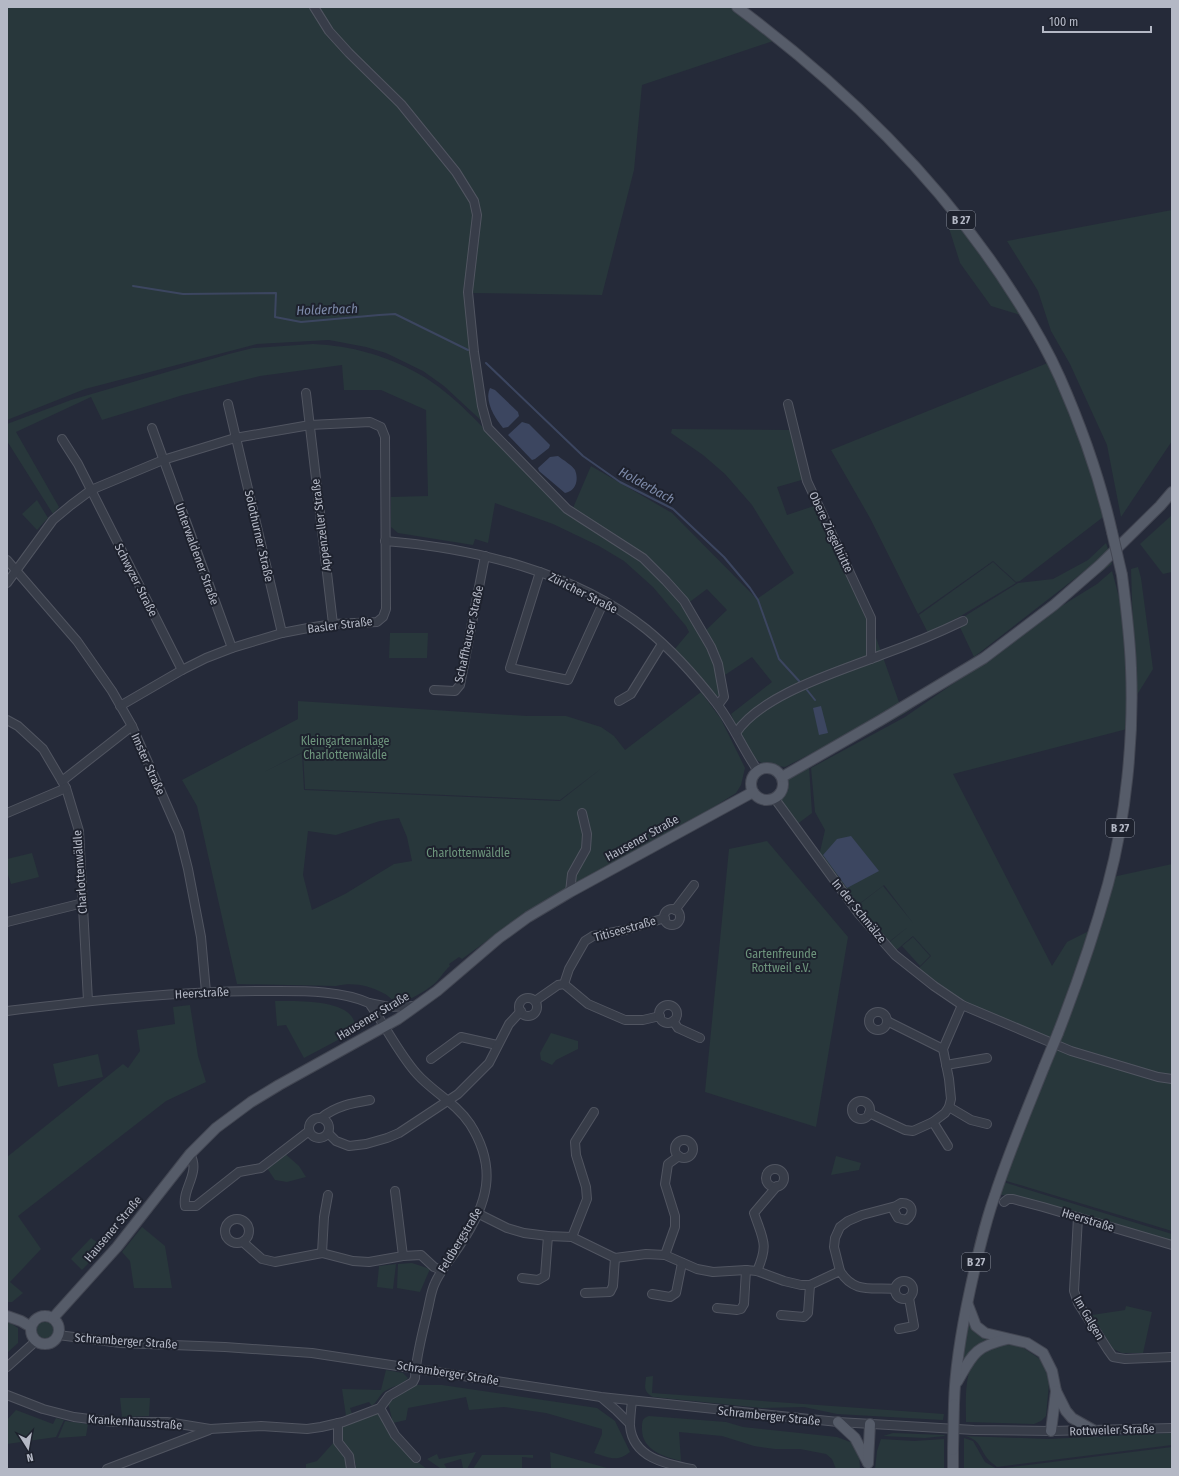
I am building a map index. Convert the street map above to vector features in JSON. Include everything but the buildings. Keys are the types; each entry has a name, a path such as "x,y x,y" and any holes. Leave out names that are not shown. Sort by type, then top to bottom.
{"main road":[{"name":"B 27","path":"737,7 798,55 865,115 944,199 998,271 1033,325 1060,377 1085,439 1103,494 1122,575 1127,614 1131,669 1131,727 1126,780 1118,836 1108,883 1077,984 1004,1169 995,1194 976,1261 958,1351 954,1404 953,1469"},
{"path":"782,777 984,658 1054,605 1100,565 1160,506 1172,492"},
{"path":"763,769 774,770 782,777 784,787 779,796 775,799 767,801 762,800 752,792 751,780 758,771 763,769"},
{"name":"Hausener Straße","path":"53,1318 117,1247 190,1154 216,1128 251,1102 385,1026 416,1006 437,991 499,938 528,917 570,892 752,792"},
{"path":"967,1304 976,1326 985,1333 1027,1343 1043,1353 1052,1371 1056,1391 1066,1412 1096,1431"},
{"path":"7,1316 21,1321 31,1327"},
{"path":"45,1316 53,1318 58,1326 58,1335 56,1339 48,1344 36,1341 32,1335 32,1323 38,1317 45,1316"},
{"path":"955,1385 974,1353 992,1343 1009,1339"},
{"path":"1051,1431 1056,1391"},
{"path":"838,1422 855,1438 868,1466"},
{"path":"868,1466 870,1424"}],"street":[{"path":"314,7 329,31 349,53 401,104 456,172 474,201 477,215 468,292 474,352 481,399 488,428 567,509 642,558 684,601 711,647 718,664 724,697 718,705"},
{"path":"306,393 310,425"},
{"path":"228,404 236,438"},
{"name":"Obere Ziegelhütte","path":"788,404 807,481 871,618 871,659"},
{"name":"Basler Straße","path":"7,583 53,520 91,490 163,460 236,438 310,425 370,422 381,426 385,437 386,609 383,617 378,622 333,624 282,634 232,648 206,658 182,670 120,706"},
{"name":"Appenzeller Straße","path":"310,425 333,624"},
{"path":"152,428 163,460"},
{"name":"Solothurner Straße","path":"236,438 282,634"},
{"path":"62,440 78,464 91,490"},
{"name":"Unterwaldener Straße","path":"163,460 232,648"},
{"name":"Schwyzer Straße","path":"91,490 182,670"},
{"name":"Züricher Straße","path":"385,541 437,547 485,556 521,565 565,581 604,601 646,629 697,680 718,705 736,733 745,752 758,771"},
{"name":"Schaffhauser Straße","path":"434,690 455,691 460,685 485,556"},
{"name":"Imster Straße","path":"7,560 76,640 112,692 132,726 169,811 180,840 188,868 201,937 206,992"},
{"path":"540,572 510,668 568,680 604,601"},
{"path":"736,733 740,727 762,707 780,697 963,622"},
{"path":"619,701 631,694 662,644"},
{"name":"Charlottenwäldle","path":"7,720 18,726 43,748 64,784 79,830 88,1001"},
{"path":"7,813 64,784 132,726"},
{"name":"In der Schmälze","path":"775,799 858,914 895,955 934,986 962,1005 1071,1051 1158,1077 1172,1079"},
{"path":"570,892 572,874 586,849 587,834 582,813"},
{"path":"675,910 679,913 680,918 676,924 668,924 665,918 668,911 675,910 694,885"},
{"path":"7,922 83,903"},
{"name":"Titiseestraße","path":"564,984 569,969 585,941 593,936 624,930 665,918"},
{"path":"535,1001 558,986 564,984 588,1004 625,1020 643,1020 660,1016"},
{"name":"Heerstraße","path":"7,1011 88,1001 206,992 289,991 334,994 390,1007 416,1006"},
{"path":"321,1118 328,1124 328,1132 336,1141 349,1146 366,1144 399,1133 458,1094 489,1063 509,1024 521,1011 520,1003 524,999 529,998 535,1001 537,1009 533,1014 528,1015 521,1011"},
{"path":"369,1003 385,1026"},
{"path":"660,1016 662,1008 670,1005 675,1008 677,1014 673,1021"},
{"path":"869,1113 905,1130 913,1131 933,1122 945,1113 949,1107 951,1099 943,1049 962,1005"},
{"path":"660,1016 665,1022 673,1021"},
{"path":"673,1021 678,1028 700,1038"},
{"path":"887,1021 943,1049"},
{"name":"Feldbergstraße","path":"385,1026 417,1074 447,1100 469,1123 477,1138 485,1162 487,1181 484,1198 478,1214 460,1245 441,1270 434,1284 416,1368"},
{"path":"431,1059 461,1037 497,1045"},
{"path":"946,1065 987,1058"},
{"path":"190,1154 193,1159 193,1174 184,1200 185,1206 196,1206 239,1172 261,1168 309,1130 311,1122 350,1103 370,1100"},
{"path":"949,1107 971,1120 987,1124"},
{"path":"572,1237 587,1199 586,1188 576,1155 575,1142 594,1112"},
{"path":"933,1122 948,1146"},
{"path":"309,1130 313,1136 320,1138 328,1132"},
{"path":"665,1255 675,1228 675,1216 665,1184 668,1164 679,1156"},
{"path":"757,1271 763,1257 765,1245 754,1213 777,1186"},
{"path":"395,1191 403,1256"},
{"path":"322,1253 324,1217 328,1195"},
{"name":"Heerstraße","path":"1004,1202 1008,1199 1013,1199 1172,1245"},
{"path":"895,1289 865,1288 855,1286 845,1280 840,1271 834,1247 835,1238 840,1227 848,1221 862,1215 896,1206"},
{"path":"478,1214 507,1228 524,1233 572,1237 615,1258 646,1254 665,1255 697,1269 713,1272 746,1270 757,1271 784,1281 801,1285 810,1285 840,1271"},
{"name":"Im Galgen","path":"1078,1217 1074,1291 1078,1303 1108,1350 1114,1357 1125,1359 1172,1358"},
{"path":"522,1278 538,1280 545,1276 548,1236"},
{"path":"244,1241 244,1243 262,1260 275,1262 322,1253 353,1261 369,1262 403,1256 421,1255 434,1267 441,1270"},
{"path":"585,1293 610,1292 613,1286 615,1258"},
{"path":"652,1294 670,1297 676,1293 682,1263"},
{"path":"717,1308 737,1310 741,1308 744,1304 746,1270"},
{"path":"895,1289 900,1282 908,1283 913,1290 909,1298 914,1326 899,1329"},
{"path":"781,1314 804,1317 808,1313 810,1285"},
{"path":"895,1289 896,1294 900,1298 909,1298"},
{"name":"Schramberger Straße","path":"58,1335 121,1343 225,1347 312,1353 632,1401 870,1424"},
{"path":"7,1367 36,1341"},
{"name":"Krankenhausstraße","path":"7,1395 43,1409 74,1417 113,1422 167,1422 210,1429 262,1426 308,1429 338,1423 380,1408 389,1396 413,1382 416,1368"},
{"path":"601,1397 630,1424"},
{"path":"632,1401 630,1424 635,1442 642,1451 663,1463 692,1469"},
{"path":"380,1408 395,1435 416,1458"},
{"path":"338,1423 338,1442 349,1456 352,1469"},
{"name":"Rottweiler Straße","path":"870,1424 974,1430 1096,1431 1172,1428"},
{"path":"107,1469 210,1429"}],"green space":[{"path":"7,7 312,7 400,106 455,174 472,202 475,215 466,293 486,425 444,386 423,371 386,353 366,347 329,340 257,344 85,389 7,420"},
{"path":"316,7 739,7 779,39 642,85 634,170 602,295 469,293 479,214 457,171 330,30"},
{"path":"1172,210 1172,441 1121,517 1107,445 1070,364 1051,331 1038,291 1007,241"},
{"path":"957,217 1027,317 991,306 960,263 949,228"},
{"path":"313,344 355,349 381,357 406,367 436,385 481,425 523,469 538,482 644,562 673,594 701,635 714,662 720,696 715,695 674,650 689,632 686,626 653,587 624,561 599,546 553,524 495,503 488,543 475,539 473,545 398,533 391,527 391,497 428,496 426,410 381,390 344,390 342,365 260,376 183,395 102,420 91,397 16,432 59,507 53,514 7,441 7,424 71,400 253,348"},
{"path":"1050,362 1059,378 1107,514 1020,581 1016,582 993,561 918,614 870,518 831,450"},
{"path":"672,429 793,430 805,479 777,487 787,515 817,505 869,618 900,705 879,719 785,767 772,766 762,763 755,758 742,740 731,714 772,682 752,657 722,677 705,631 727,610 707,589 687,604 668,579 573,508 591,466 672,513 757,599 794,573 752,505 725,474 703,455 671,433"},
{"path":"37,500 48,518 37,530 22,514"},
{"path":"1172,515 1172,572 1163,574 1140,544"},
{"path":"1106,543 1109,552 974,657 957,621 1018,583 1053,579 1088,560"},
{"path":"1109,554 1112,564 984,660 904,714 809,766 812,813 796,825 779,797 785,788 785,775 880,722 982,654"},
{"path":"993,562 1016,583 959,617 928,633 919,615"},
{"path":"1138,567 1141,578 1153,669 1135,698 1131,569"},
{"path":"1112,571 1123,612 1127,668 1127,729 953,774 1052,966 1067,942 1093,929 1050,1041 962,1003 917,970 931,956 913,936 894,952 887,944 908,927 886,944 857,906 883,886 913,923 884,885 855,907 819,856 825,830 815,812 811,768 905,717 980,665 1042,618 1097,584"},
{"path":"390,633 428,633 427,658 389,658"},
{"name":"Kleingartenanlage Charlottenwäldle","path":"701,692 721,719 745,768 741,785 736,793 693,820 529,910 462,959 459,957 449,964 450,966 434,984 412,998 396,1002 377,990 354,984 336,986 237,984 197,806 182,780 298,719 298,701 527,716 566,716 601,727 614,736 625,750","holes":["303,752 305,789 560,800 602,768 560,801 304,790 302,753 264,772","399,818 407,837 412,861 394,864 345,894 312,910 303,875 308,831 336,835 380,821"]},
{"name":"Gartenfreunde Rottweil e.V.","path":"767,841 848,937 816,1127 705,1092 729,849"},
{"path":"32,853 39,877 11,884 7,872 7,859"},
{"path":"1172,864 1172,1079 1053,1042 1108,878"},
{"path":"913,937 930,956 920,966 902,946"},
{"path":"275,1001 306,1002 331,1005 349,1014 354,1021 355,1027 351,1033 304,1058 286,1025 277,1026"},
{"path":"190,1005 198,1056 206,1082 166,1101 18,1216 41,1249 10,1282 23,1293 12,1302 7,1302 7,1157 123,1064 128,1068 140,1051 137,1030 175,1024 173,1007"},
{"path":"551,1033 578,1041 578,1049 556,1060 552,1065 541,1060 540,1053"},
{"path":"1051,1044 1172,1080 1172,1231 1000,1179"},
{"path":"98,1054 103,1077 58,1087 53,1064"},
{"path":"283,1152 299,1166 306,1177 287,1182 275,1180 267,1168"},
{"path":"836,1156 861,1163 859,1170 831,1175"},
{"path":"1000,1181 1172,1234 1172,1244 1010,1196 995,1194"},
{"path":"142,1227 165,1246 172,1288 134,1288 130,1261 122,1252"},
{"path":"91,1238 104,1247 82,1270 71,1259"},
{"path":"412,1263 430,1269 420,1292 397,1288 398,1264"},
{"path":"396,1264 393,1289 377,1287 379,1266"},
{"path":"1126,1306 1152,1312 1143,1353 1122,1353 1113,1349 1092,1315 1125,1310"},
{"path":"968,1320 974,1331 984,1336 993,1338 976,1347 962,1362"},
{"path":"45,1321 51,1324 54,1330 51,1336 45,1339 39,1336 36,1330 39,1324"},
{"path":"7,1322 18,1328 18,1343 7,1353"},
{"path":"1004,1343 1019,1345 1040,1359 1046,1370 1049,1384 1046,1416 1041,1421 1034,1424 966,1422 966,1395 968,1375 971,1366 981,1353"},
{"path":"386,1370 403,1373 408,1378 383,1392 372,1406 369,1402 350,1408 352,1414 346,1416 342,1389 381,1390"},
{"path":"653,1376 652,1393 944,1414 943,1420 837,1414 804,1407 762,1408 653,1397 646,1391 645,1386 646,1377"},
{"path":"415,1385 442,1385 597,1408 615,1421 630,1452 616,1458 594,1453 602,1434 602,1429 546,1413 504,1407 469,1410 466,1397 408,1408 406,1420 393,1423 388,1403"},
{"path":"120,1398 150,1398 149,1416 122,1417"},
{"path":"16,1410 53,1424 56,1418 64,1420 56,1437 7,1444 7,1420"},
{"path":"380,1410 394,1438 408,1455 427,1469 355,1469 356,1464 344,1448 341,1425"},
{"path":"649,1416 726,1422 743,1427 837,1437 853,1443 859,1451 860,1469 836,1469 832,1459 826,1454 800,1449 775,1449 754,1446 722,1436 679,1432 681,1461 661,1455 649,1447 645,1442 642,1424 643,1420"},
{"path":"65,1421 88,1424 86,1436 58,1438"},
{"path":"893,1433 945,1435 925,1438 883,1436"},
{"path":"1172,1433 1172,1445 997,1467 989,1461 976,1441 964,1436 1048,1439"},
{"path":"964,1438 973,1441 985,1462 997,1469 964,1469"},
{"path":"881,1439 914,1441 944,1439 944,1469 875,1469 877,1451"},
{"path":"335,1441 345,1459 347,1469 306,1469 306,1464 317,1461"},
{"path":"1172,1447 1172,1469 997,1469"},
{"path":"476,1452 467,1469 463,1468 461,1459 444,1464 447,1469 440,1468 427,1459 437,1454 439,1459"},
{"path":"550,1452 607,1468 609,1469 551,1469"},
{"path":"482,1455 533,1455 533,1458 522,1457 522,1469 473,1469"}],"water":[{"path":"490,388 495,390 518,412 519,416 508,427 503,428 491,409 488,398"},
{"path":"522,422 529,424 550,445 549,448 532,460 508,435"},
{"path":"558,456 572,466 575,470 577,478 576,484 572,490 565,493 539,471 538,468 550,457"},
{"path":"821,706 828,733 819,735 813,708"},
{"path":"851,836 879,871 847,888 823,855 837,839"}],"waterway":[{"name":"Holderbach","path":"133,286 183,294 276,293 275,317 301,322 395,314 468,350"},
{"name":"Holderbach","path":"486,363 583,456 620,482 673,509 724,557 758,600 779,659 800,682"},
{"path":"807,690 815,700"}]}
